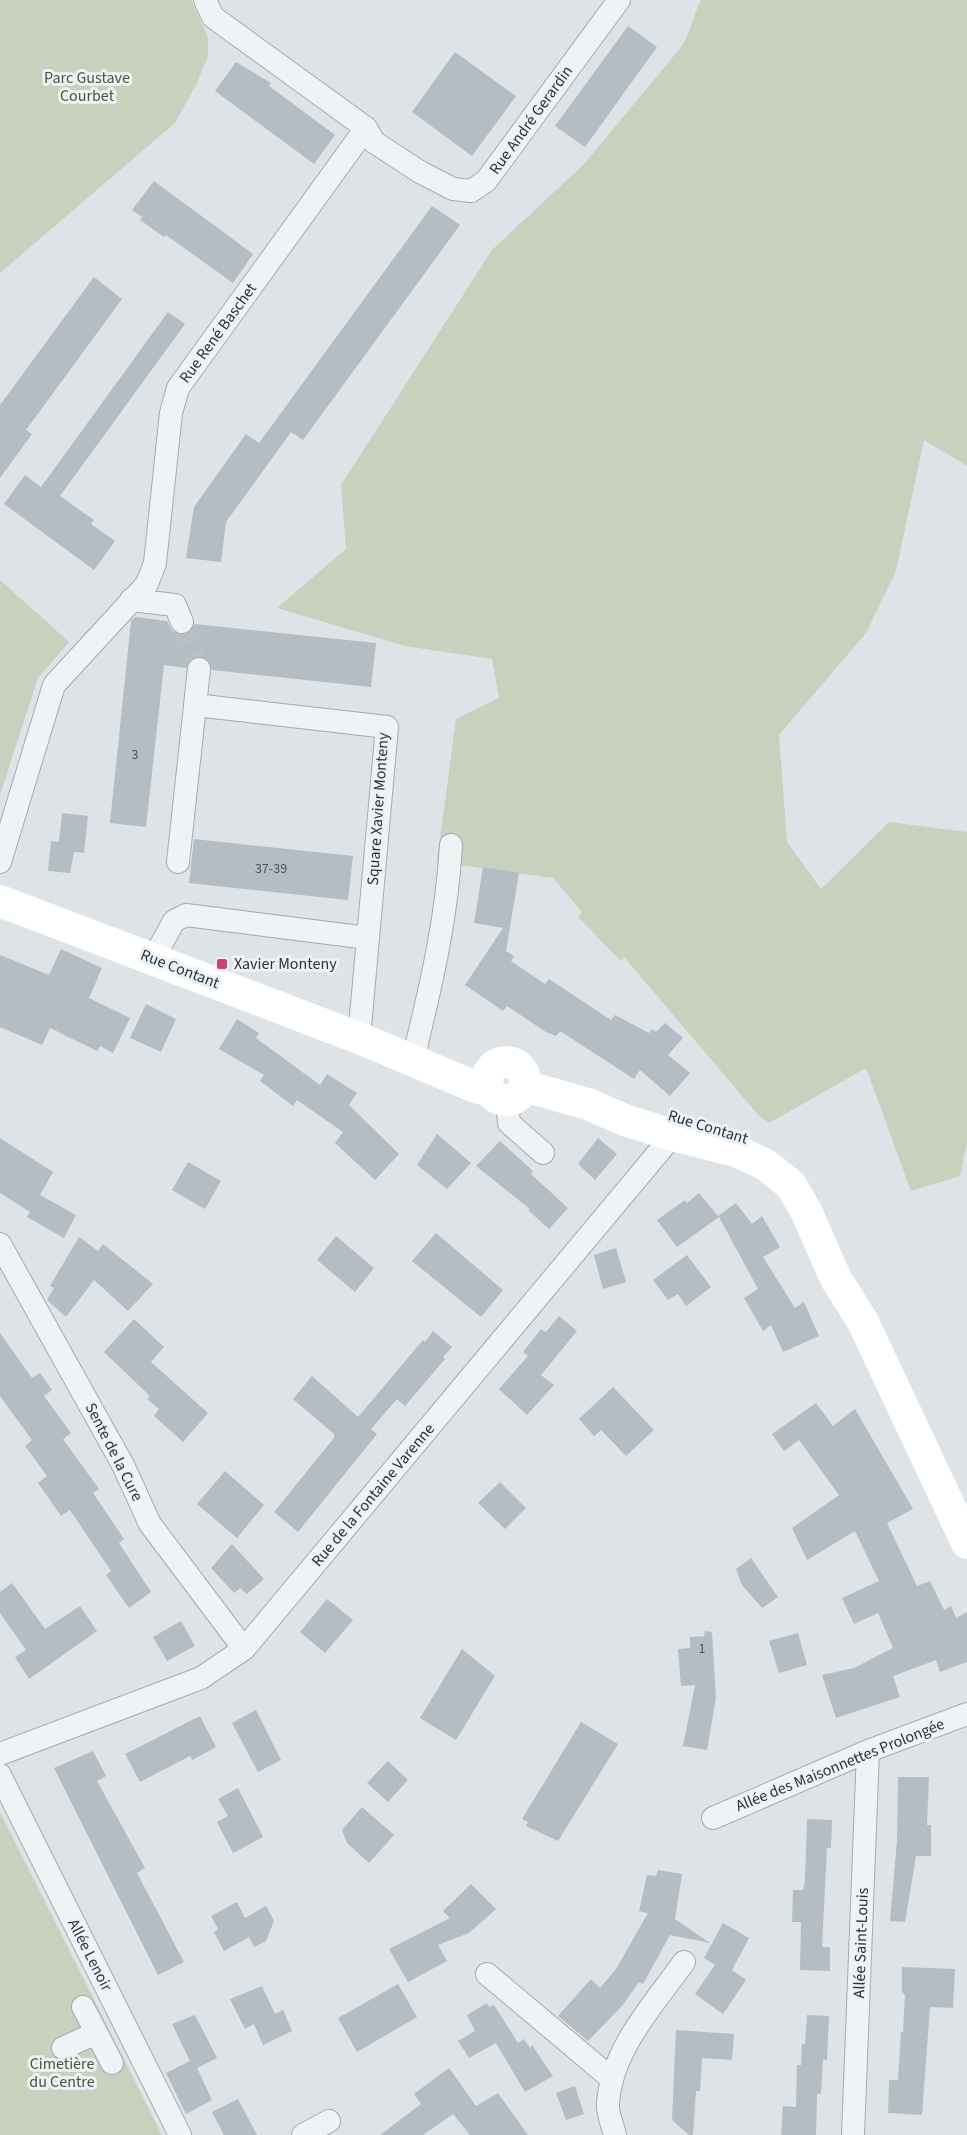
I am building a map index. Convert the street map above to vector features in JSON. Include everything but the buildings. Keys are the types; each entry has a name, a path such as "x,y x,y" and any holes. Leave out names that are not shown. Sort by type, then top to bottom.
{"main road":[{"name":"Rue Contant","path":"0,901 160,946 361,1025 414,1051 503,1085 588,1104 627,1121 739,1152 766,1166 791,1185 806,1211 836,1279 863,1322 967,1543"},
{"name":"Rue Contant","path":"361,1025 478,1088 503,1085"},
{"name":"Rue Contant","path":"588,1104 633,1105 753,1140 783,1157 808,1182 825,1213 851,1274 863,1322"}],"street":[{"path":"205,0 213,17 366,128"},
{"name":"Rue André Gerardin","path":"366,128 374,142 420,172 453,189 471,190 486,181 619,0"},
{"name":"Rue René Baschet","path":"0,862 54,685 147,584 155,563 171,413 178,388 366,128"},
{"path":"131,600 175,605 182,622"},
{"path":"178,861 199,669"},
{"name":"Square Xavier Monteny","path":"195,705 387,727 361,1025"},
{"path":"414,1051 436,963 449,884 451,845"},
{"name":"Rue Contant","path":"160,946 174,921 186,915 368,938"},
{"path":"503,1085 509,1123 543,1154"},
{"name":"Rue de la Fontaine Varenne","path":"0,1754 201,1678 244,1649 673,1135"},
{"name":"Sente de la Cure","path":"0,1244 123,1465 150,1524 244,1649"},
{"name":"Allée des Maisonnettes Prolongée","path":"714,1818 868,1751 967,1714"},
{"name":"Allée Saint-Louis","path":"853,2135 868,1751"},
{"name":"Allée Lenoir","path":"0,1775 180,2135"},
{"path":"615,2135 607,2106 612,2079 632,2036 684,1962"},
{"path":"488,1974 612,2079"},
{"path":"83,2007 111,2063"},
{"path":"63,2048 96,2033"},
{"path":"303,2135 330,2121"}],"green space":[{"name":"Parc Gustave Courbet","path":"0,0 191,0 208,37 208,56 196,85 175,123 0,273"},
{"path":"701,0 967,0 967,466 924,440 896,571 866,633 779,735 787,842 821,889 889,822 967,832 967,1142 960,1176 911,1191 866,1068 769,1123 760,1117 624,957 621,961 578,917 582,912 553,878 437,862 456,719 499,698 492,659 405,646 277,608 346,549 341,485 492,250 584,164 682,46"},
{"path":"0,580 69,642 38,678 0,795"},
{"name":"Cimetière du Centre","path":"0,1812 162,2135 0,2135"}],"tunnel":[{"path":"182,622 199,669"}],"place":[{"name":"Xavier Monteny","path":"222,964"}]}
